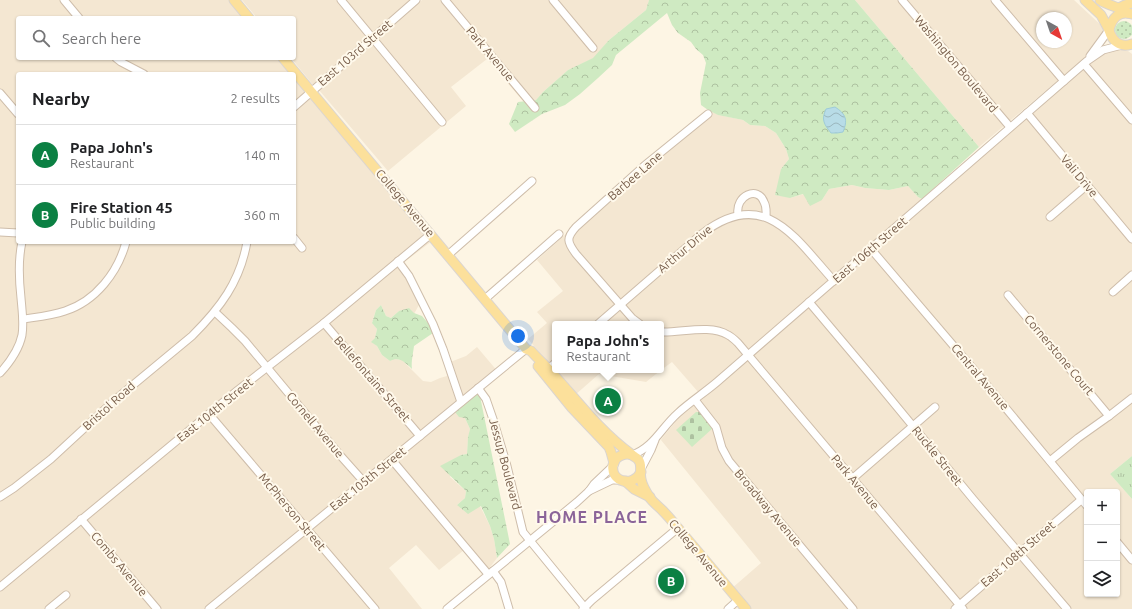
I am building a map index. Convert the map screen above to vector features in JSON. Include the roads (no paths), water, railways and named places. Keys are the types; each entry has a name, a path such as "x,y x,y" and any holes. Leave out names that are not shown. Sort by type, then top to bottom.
{"main road":[{"path":"234,0 247,16"},
{"path":"1085,0 1100,14 1114,40 1127,46"},
{"path":"1100,0 1108,5 1130,13"},
{"path":"1119,8 1132,3"},
{"path":"1109,30 1115,17 1130,13"},
{"name":"College Avenue","path":"284,60 294,72"},
{"name":"College Avenue","path":"296,74 526,348 549,368"},
{"name":"College Avenue","path":"552,373 579,416 609,447 612,452 614,464"},
{"name":"College Avenue","path":"553,373 590,417 613,440 631,454"},
{"path":"631,454 639,460 641,470 639,475 634,480 629,482 622,481 614,472 614,464 616,459 621,456 631,454"},
{"name":"College Avenue","path":"641,470 640,477 643,487 650,497 746,609"},
{"name":"College Avenue","path":"622,481 634,490 650,497"}],"street":[{"path":"64,0 77,16"},
{"path":"341,0 442,122"},
{"name":"East 103rd Street","path":"296,105 416,0"},
{"name":"Park Avenue","path":"445,0 535,108"},
{"path":"553,0 593,48"},
{"name":"Washington Boulevard","path":"902,0 1010,127"},
{"path":"995,0 1064,81"},
{"name":"East 106th Street","path":"1086,62 1109,30"},
{"name":"East 106th Street","path":"631,454 642,450 655,440 672,419 834,281 1086,62 1103,50 1127,46"},
{"path":"118,60 140,72"},
{"path":"1086,62 1132,120"},
{"path":"0,93 16,112"},
{"name":"Vali Drive","path":"1027,113 1132,239"},
{"name":"Barbee Lane","path":"620,304 588,269 571,247 569,242 570,233 644,166 708,114"},
{"path":"448,255 532,181"},
{"path":"1050,217 1087,185"},
{"path":"738,214 738,204 742,198 746,195 756,194 764,200 766,218"},
{"name":"Arthur Drive","path":"601,321 703,232 721,221 738,214 755,214 777,222 792,234 834,281"},
{"path":"0,232 16,234"},
{"name":"East 104th Street","path":"0,587 209,414 324,323 430,234"},
{"path":"485,299 559,234"},
{"path":"296,240 302,248"},
{"path":"0,373 16,352 22,334 23,319 20,271 22,244"},
{"path":"23,319 43,317 65,311 81,304 101,288 114,272 123,254 126,244"},
{"name":"Bristol Road","path":"0,497 51,459 116,399 192,336 215,312 233,285 240,268 247,244"},
{"name":"Central Avenue","path":"871,249 1084,502"},
{"path":"398,261 412,281 433,324 461,402"},
{"path":"1113,292 1132,275"},
{"name":"Cornerstone Court","path":"1008,295 1110,416"},
{"name":"Ruckle Street","path":"809,302 944,465 1067,609"},
{"path":"620,304 636,321"},
{"name":"Cornell Avenue","path":"215,312 244,341 364,482"},
{"name":"Bellefontaine Street","path":"324,323 420,436"},
{"name":"Park Avenue","path":"664,332 707,330 718,331 729,335 742,347 959,608"},
{"name":"East 105th Street","path":"209,609 392,460 526,348"},
{"name":"Jessup Boulevard","path":"478,388 486,399 494,422 507,466 523,532 529,540"},
{"path":"1050,461 1132,398"},
{"name":"Broadway Avenue","path":"695,400 716,427 722,448 729,461 853,609"},
{"path":"852,479 935,406"},
{"name":"McPherson Street","path":"209,414 306,530 375,609"},
{"name":"East 106th Street","path":"641,470 655,440"},
{"path":"392,460 490,572 501,582 509,609"},
{"path":"589,491 614,464"},
{"path":"447,609 589,491 612,480 622,481"},
{"name":"East 108th Street","path":"959,608 1082,500"},
{"name":"Combs Avenue","path":"81,519 157,609"},
{"path":"529,540 584,608 678,528"},
{"path":"1120,546 1132,560"},
{"path":"49,609 66,595"},
{"path":"728,609 738,600"}],"water":[{"path":"835,107 842,112 846,121 843,132 831,133 825,124 824,116 826,109"}],"place":[{"name":"Papa John's","path":"608,401"},
{"name":"Fire Station 45","path":"671,581"}],"district":[{"name":"HOME PLACE","path":"592,517"}]}
